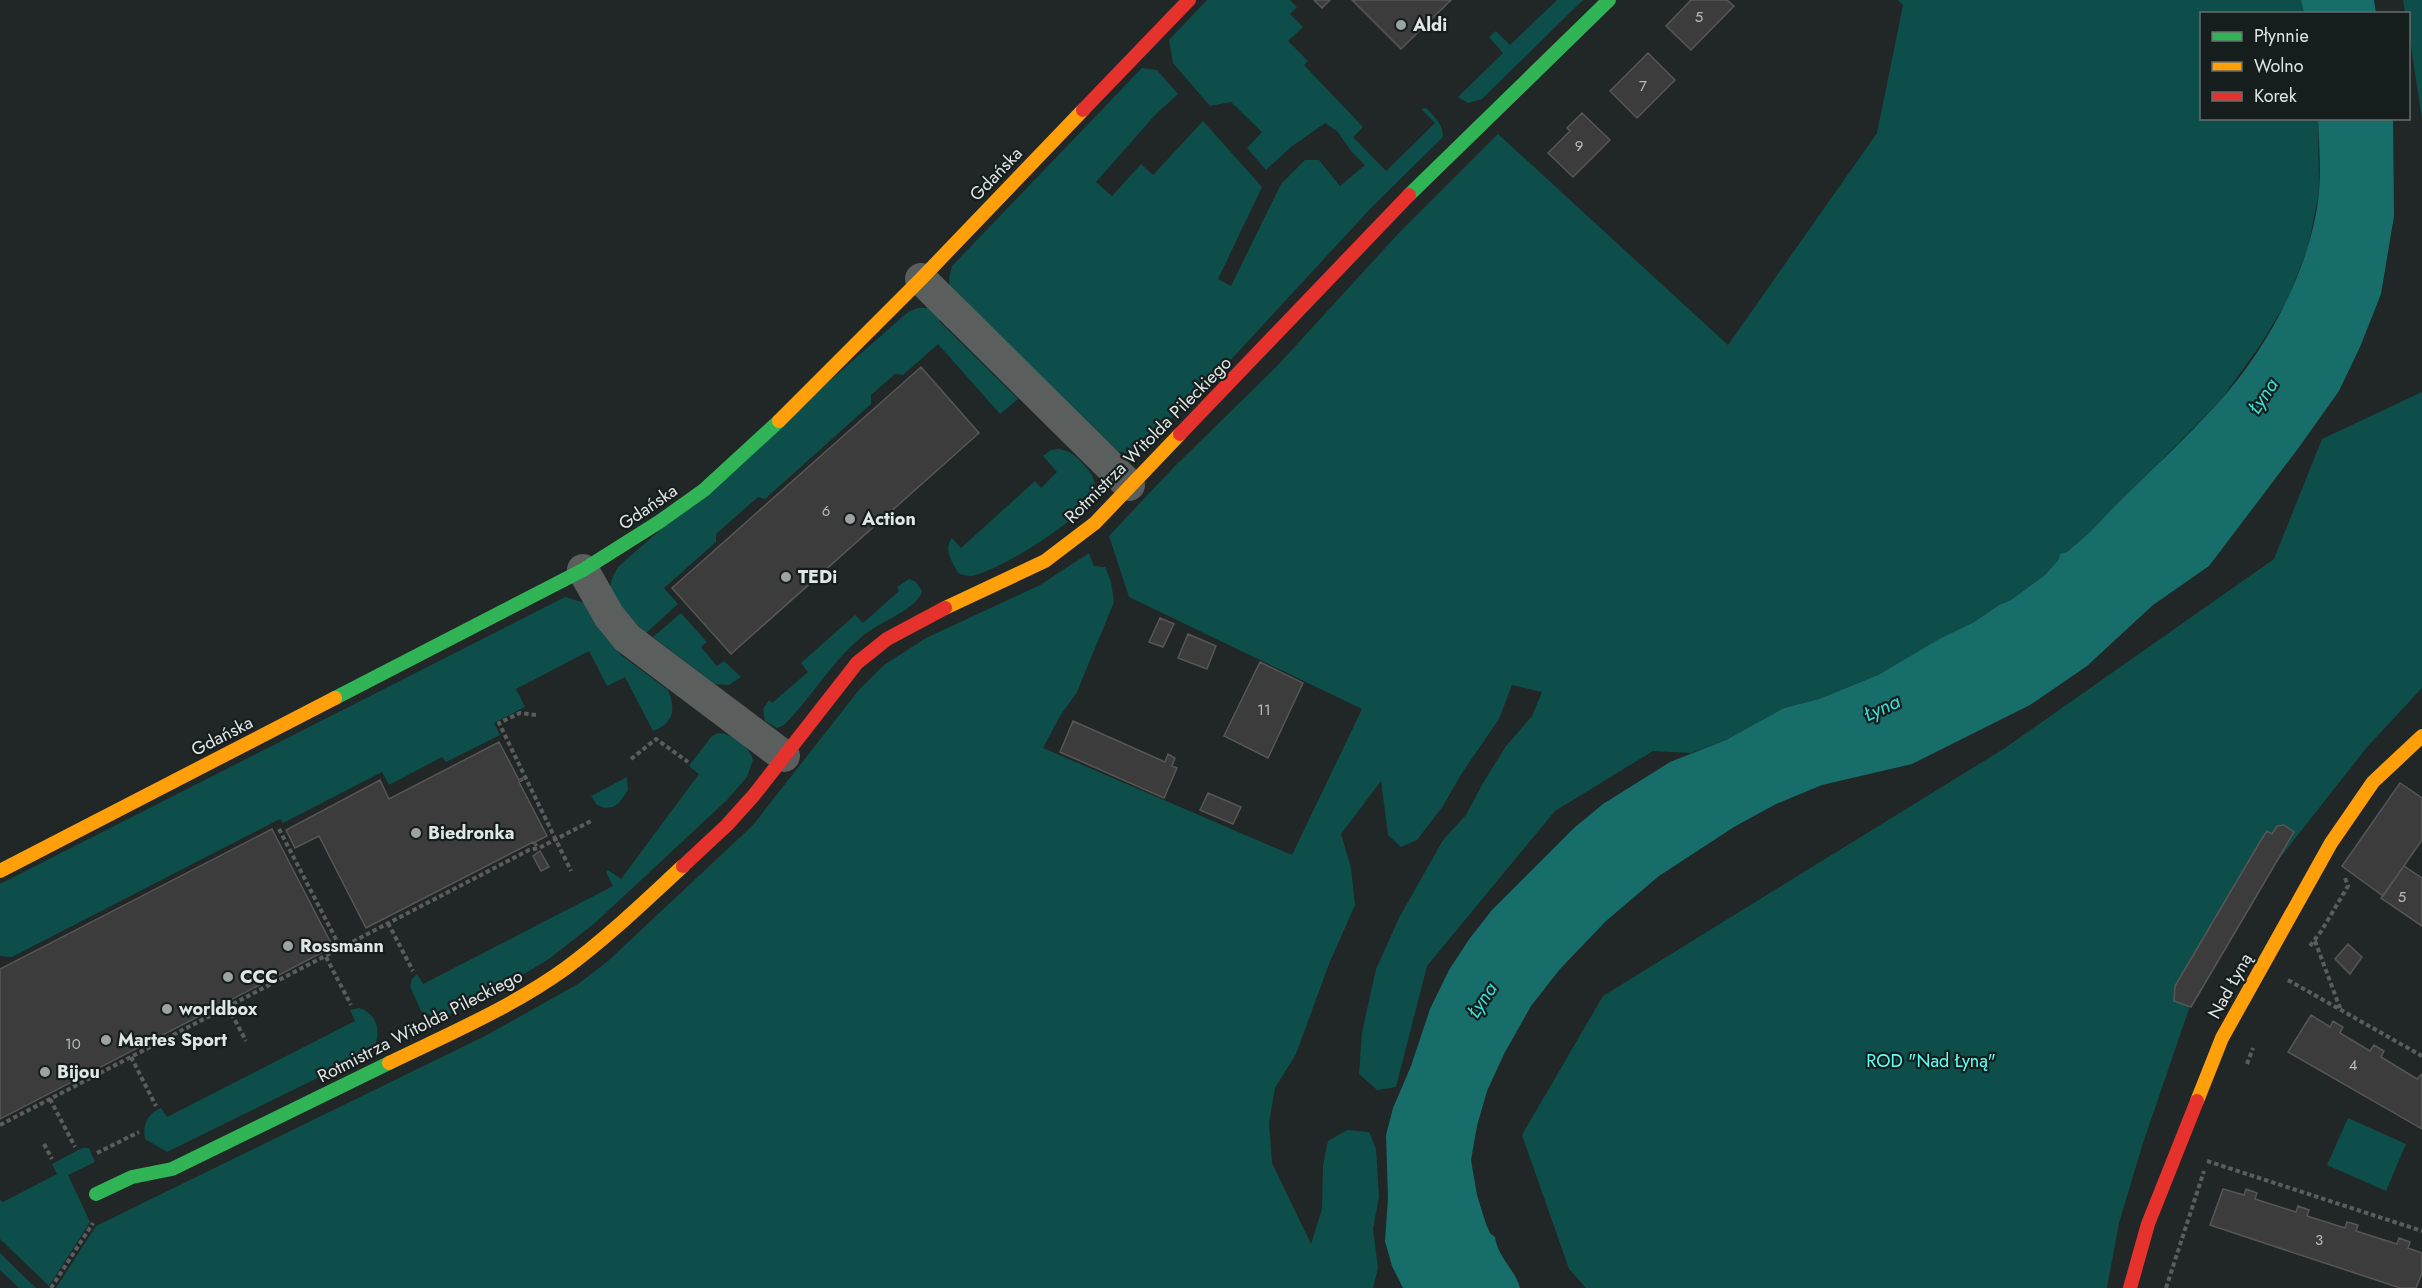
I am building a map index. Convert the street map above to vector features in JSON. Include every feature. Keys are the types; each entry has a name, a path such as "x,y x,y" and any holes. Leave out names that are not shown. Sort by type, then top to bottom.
{"street":[{"name":"Gdańska","path":"0,871 583,570 659,522 727,470 815,386 1189,0"},
{"name":"Rotmistrza Witolda Pileckiego","path":"96,1194 132,1177 172,1169 492,1013 538,986 602,940 689,861 754,795 857,663 887,639 926,616 1045,561 1095,523 1129,485 1196,420 1395,209 1609,0"},
{"path":"921,279 1129,485"},
{"path":"583,570 609,616 627,638 784,756"},
{"name":"Nad Łyną","path":"2130,1288 2148,1224 2222,1038 2331,843 2373,782 2422,736"}],"path":[{"path":"536,715 520,713 499,723 571,871"},
{"path":"631,759 657,739 688,762"},
{"path":"0,1125 529,850 556,840 591,821"},
{"path":"279,829 341,949"},
{"path":"388,923 413,971"},
{"path":"2315,941 2340,1009"},
{"path":"326,957 351,1005"},
{"path":"2283,989 2288,979 2422,1056"},
{"path":"228,1007 246,1041"},
{"path":"2243,1073 2257,1040"},
{"path":"131,1057 156,1106"},
{"path":"50,1099 75,1147"},
{"path":"97,1153 139,1132"},
{"path":"44,1144 52,1159"},
{"path":"2166,1288 2212,1150"},
{"path":"2207,1161 2422,1231"},
{"path":"51,1288 93,1224 96,1194"}],"green space":[{"path":"1207,0 1290,0 1297,7 1290,14 1303,27 1288,41 1308,61 1304,65 1363,127 1353,137 1386,171 1435,123 1421,109 1426,108 1440,124 1443,137 1371,208 1226,365 1138,450 1129,454 1117,451 950,287 949,278 952,266 1142,68 1157,70 1178,94 1155,115 1096,182 1112,196 1141,164 1153,175 1203,121 1262,187 1218,279 1231,286 1281,184 1305,160 1319,160 1340,186 1365,165 1351,151 1337,131 1325,123 1291,147 1266,170 1247,148 1262,132 1231,102 1210,106 1173,63 1169,40"},
{"path":"1557,0 1583,0 1482,99 1468,103 1458,97 1503,53 1489,37 1496,31 1510,45"},
{"path":"1898,0 2301,0 2304,12 2200,12 2200,120 2318,120 2319,192 2308,247 2288,299 2261,344 2220,401 2045,575 2011,600 1878,675 1819,699 1784,708 1726,740 1691,753 1653,751 1555,811 1427,966 1396,1087 1377,1090 1359,1074 1362,1032 1376,969 1400,916 1443,840 1466,815 1506,746 1532,716 1542,692 1512,685 1499,719 1462,773 1443,806 1417,840 1401,847 1388,835 1381,781 1341,834 1351,868 1355,905 1329,964 1296,1054 1275,1088 1269,1122 1272,1163 1311,1244 1322,1209 1323,1165 1328,1141 1347,1130 1369,1132 1376,1149 1379,1197 1373,1229 1378,1268 1373,1288 56,1288 96,1226 487,1035 578,984 608,961 753,825 858,691 884,665 926,638 1040,585 1089,553 1094,566 1105,567 1111,582 1114,602 1077,692 1060,716 1043,748 1292,855 1362,709 1129,597 1109,536 1173,468 1277,366 1397,235 1498,134 1728,345 1877,133 1903,5"},
{"path":"2403,0 2422,0 2422,120 2410,40 2410,12 2405,12"},
{"path":"918,308 930,308 943,316 939,321 1018,399 1000,414 938,344 903,375 895,374 871,395 871,404 765,499 758,497 716,534 716,542 664,588 678,604 646,633 622,612 612,596 610,587 619,566 908,312"},
{"name":"ROD \"Nad Łyną\"","path":"2422,392 2422,688 2368,746 2211,945 2143,1143 2119,1223 2107,1288 1586,1288 1569,1269 1522,1135 1603,996 2005,748 2274,559 2322,439"},
{"path":"1059,449 1077,457 1092,476 1095,483 1094,491 1086,505 1057,530 1018,555 983,573 971,576 958,573 948,551 952,538 961,548 1035,481 1041,488 1057,472 1043,456 1051,450"},
{"path":"909,579 916,582 922,591 914,603 856,642 784,725 777,728 765,721 763,709 769,700 772,703 808,672 801,663 855,615 863,623 899,591 897,587"},
{"path":"565,597 585,603 604,628 600,631 621,655 668,690 672,703 671,715 660,728 653,731 625,677 607,686 589,651 516,689 525,707 494,723 500,735 446,762 442,757 389,785 382,772 283,823 280,819 12,957 0,956 0,884"},
{"path":"681,613 707,642 701,647 717,666 724,661 741,677 729,685 715,684 653,637"},
{"path":"718,733 729,735 739,741 748,750 753,760 747,777 727,800 596,922 549,959 492,993 439,1019 421,1011 410,986 417,974 423,984 613,886 606,872 608,870 621,879 699,774 689,766 712,736"},
{"path":"627,777 628,790 619,803 605,808 597,805 591,796"},
{"path":"359,1008 371,1015 377,1026 377,1039 372,1051 167,1152 145,1139 145,1124 156,1110 161,1108 167,1117 355,1021 350,1010"},
{"path":"2348,1118 2406,1144 2386,1191 2327,1165"},
{"path":"82,1148 89,1148 95,1162 68,1175 90,1222 49,1286 0,1239 0,1200 3,1202 57,1174 52,1164"},
{"path":"0,1253 36,1288 19,1288 0,1270"}],"water":[{"path":"2301,0 2374,0 2376,12 2304,12"},
{"name":"Łyna","path":"2318,120 2393,120 2394,216 2381,294 2339,391 2209,566 2153,605 2087,666 2030,705 1912,764 1822,785 1776,804 1734,827 1659,876 1606,921 1560,969 1531,1006 1504,1054 1487,1091 1477,1126 1471,1160 1477,1195 1490,1233 1495,1237 1499,1251 1520,1288 1403,1288 1392,1266 1385,1241 1388,1198 1386,1135 1393,1108 1411,1066 1430,1009 1449,970 1492,910 1574,828 1603,804 1670,762 1726,740 1784,708 1819,699 1878,675 2011,600 2045,575 2059,559 2060,554 2067,552 2090,532 2218,403 2254,357 2285,305 2307,248 2315,220 2319,192"}],"building":[{"path":"1314,0 1330,0 1322,8"},
{"name":"Aldi","path":"1352,0 1451,0 1401,49"},
{"path":"1691,0 1727,0 1734,6 1691,50 1666,26"},
{"path":"1648,53 1675,80 1637,118 1610,91"},
{"path":"1582,113 1610,140 1573,177 1548,153 1570,131 1567,128"},
{"path":"921,367 979,433 731,654 672,588"},
{"path":"1160,618 1174,624 1163,647 1149,642"},
{"path":"1188,634 1216,646 1207,669 1178,658"},
{"path":"1260,662 1303,683 1268,758 1224,736"},
{"path":"1073,721 1165,762 1168,754 1175,758 1172,766 1177,768 1164,798 1060,752"},
{"name":"Biedronka","path":"499,742 519,780 522,778 523,780 519,782 547,836 535,842 537,845 535,846 533,842 366,928 319,836 295,848 286,830 380,780 389,799"},
{"path":"2400,783 2422,798 2422,840 2383,896 2342,866"},
{"path":"1208,793 1241,807 1233,824 1200,810"},
{"path":"2284,825 2294,832 2191,1007 2174,1001 2175,986 2261,840 2267,831 2272,834 2277,826"},
{"path":"272,829 333,947 0,1119 0,969"},
{"path":"540,851 549,867 541,871 533,856"},
{"path":"2404,866 2422,878 2422,926 2381,898"},
{"path":"2348,944 2362,957 2350,974 2335,959"},
{"path":"2311,1015 2330,1027 2333,1021 2343,1027 2340,1033 2370,1051 2374,1045 2384,1051 2381,1057 2417,1079 2422,1074 2422,1129 2288,1052"},
{"path":"2223,1189 2244,1195 2246,1189 2257,1193 2255,1199 2296,1212 2298,1206 2309,1210 2307,1216 2345,1228 2347,1222 2358,1225 2356,1231 2397,1244 2399,1238 2410,1242 2408,1248 2422,1253 2422,1273 2416,1288 2400,1288 2210,1225"}],"traffic: fast":[{"path":"1409,195 1609,0"},
{"path":"335,698 583,570 659,522 704,490 779,421"},
{"path":"96,1194 132,1177 172,1169 389,1063"}],"traffic: slow":[{"path":"779,421 921,279 1083,110"},
{"path":"945,608 1045,561 1095,523 1180,434"},
{"path":"0,871 335,698"},
{"path":"2197,1101 2222,1038 2331,843 2373,782 2422,736"},
{"path":"389,1063 480,1019 524,995 566,968 597,944 683,866"}],"traffic: jam":[{"path":"1083,110 1189,0"},
{"path":"1180,434 1409,195"},
{"path":"683,866 727,825 754,795 857,663 887,639 945,608"},
{"path":"2130,1288 2148,1224 2197,1101"}],"place":[{"name":"Aldi","path":"1401,25"},
{"name":"Action","path":"850,519"},
{"name":"TEDi","path":"786,577"},
{"name":"Biedronka","path":"416,833"},
{"name":"Rossmann","path":"288,946"},
{"name":"CCC","path":"228,977"},
{"name":"worldbox","path":"167,1009"},
{"name":"Martes Sport","path":"106,1040"},
{"name":"Bijou","path":"45,1072"}]}
